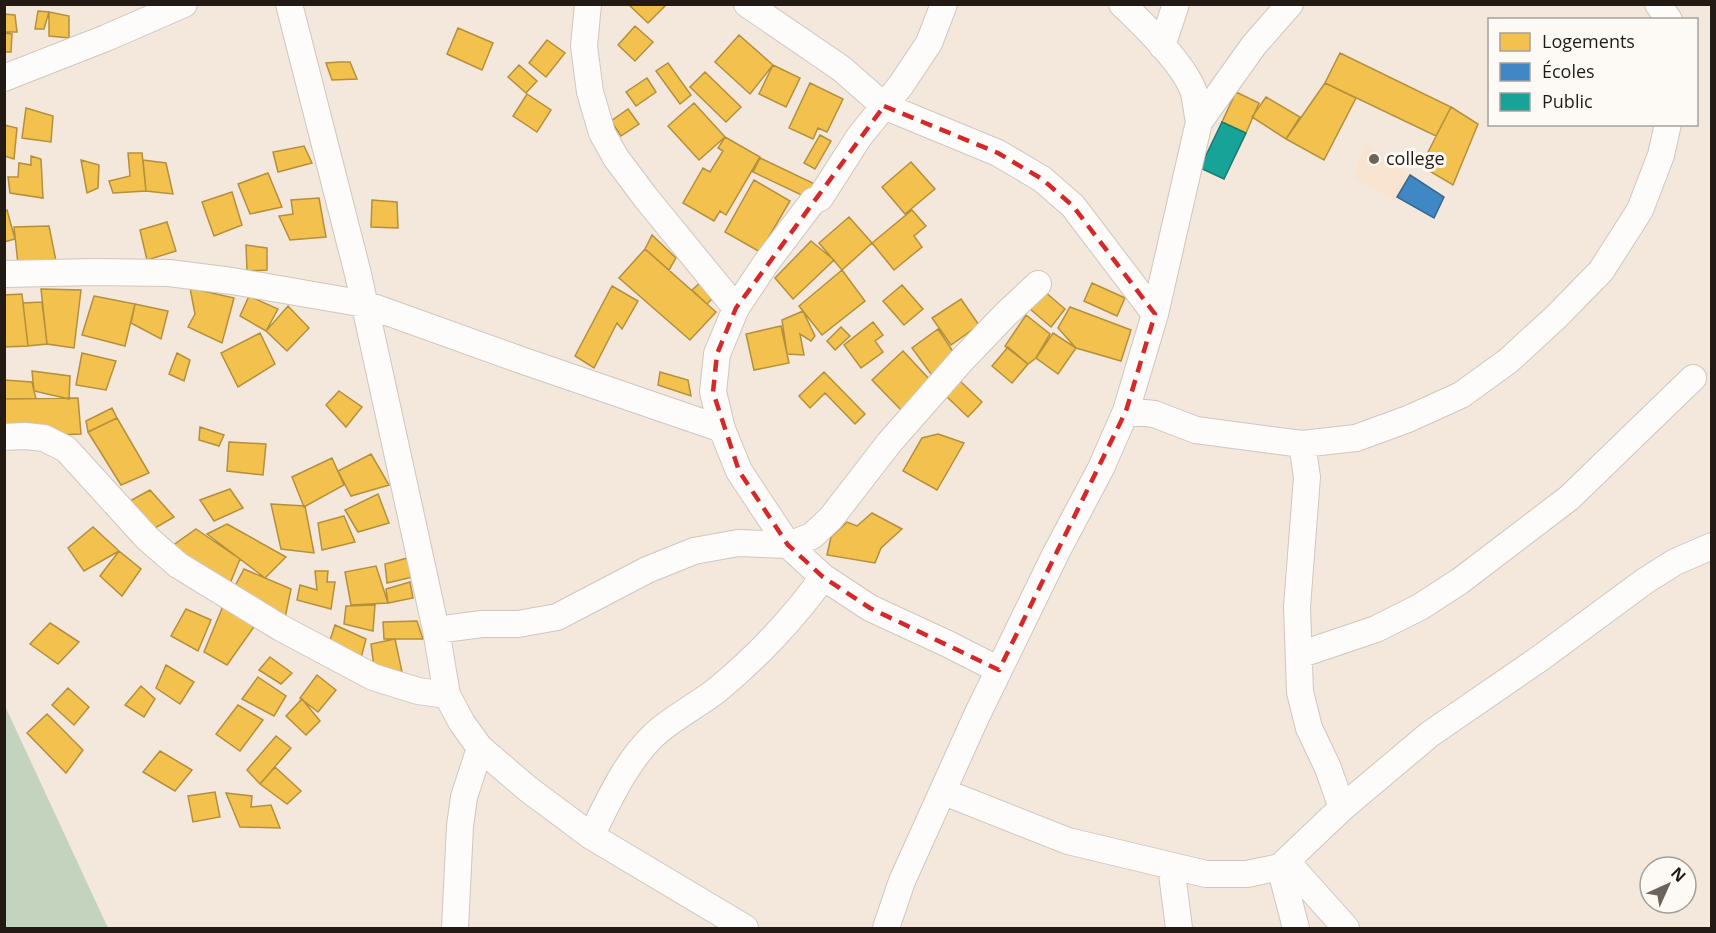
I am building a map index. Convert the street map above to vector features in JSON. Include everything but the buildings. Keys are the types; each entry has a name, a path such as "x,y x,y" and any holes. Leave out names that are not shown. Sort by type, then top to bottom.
{"street":[{"path":"4,78 184,4"},
{"path":"289,4 365,304 436,630 447,695 462,723 480,748 528,789 591,836 745,928"},
{"path":"588,4 584,46 590,92 602,133 616,158 646,198 736,308"},
{"path":"747,4 842,69 884,106 998,153 1041,179 1073,206 1155,314"},
{"path":"944,4 929,43 902,85 859,137 820,198 813,201 766,263 736,308 717,354 713,392 722,429 739,471 788,545 823,577 870,609 999,670"},
{"path":"886,928 902,880 999,670 1056,553 1101,468 1126,411 1155,314 1198,122 1193,92 1181,69 1122,4"},
{"path":"1161,46 1176,4"},
{"path":"1198,122 1254,45 1290,4"},
{"path":"1658,4 1667,18"},
{"path":"1126,411 1154,414 1196,430 1302,444 1356,438 1408,419 1461,395 1508,361 1556,317 1600,271 1640,210 1661,155 1668,126"},
{"path":"4,274 169,273 232,281 365,304 722,429"},
{"path":"436,630 482,624 518,624 557,617 647,570 694,551 738,543 788,545 812,536 831,518 890,443 961,361 1038,284"},
{"path":"1299,655 1376,629 1420,607 1460,581 1569,498 1693,378"},
{"path":"4,437 44,438 66,448 147,538 178,566 281,628 373,677 418,691 447,695"},
{"path":"1302,444 1307,477 1298,607 1300,692 1309,728 1328,768 1342,808"},
{"path":"944,792 1068,841 1206,874 1247,874 1283,864 1342,808 1430,734 1539,659 1645,581 1675,562 1712,546"},
{"path":"591,836 612,794 629,767 654,735 717,690 745,665 790,620 823,577"},
{"path":"455,928 460,826 464,797 480,748"},
{"path":"1283,864 1296,928"},
{"path":"1283,864 1346,928"},
{"path":"1171,866 1179,928"}],"highlighted area":[{"path":"884,106 998,153 1042,179 1073,206 1155,314 1126,411 999,670 870,608 823,577 788,545 739,471 713,392 717,354 736,308"}],"shaded area":[{"name":"college","path":"1366,143 1410,175 1394,201 1353,177"}],"green space":[{"path":"5,706 108,928 5,928"}],"place":[{"name":"college","path":"1374,159"}]}
